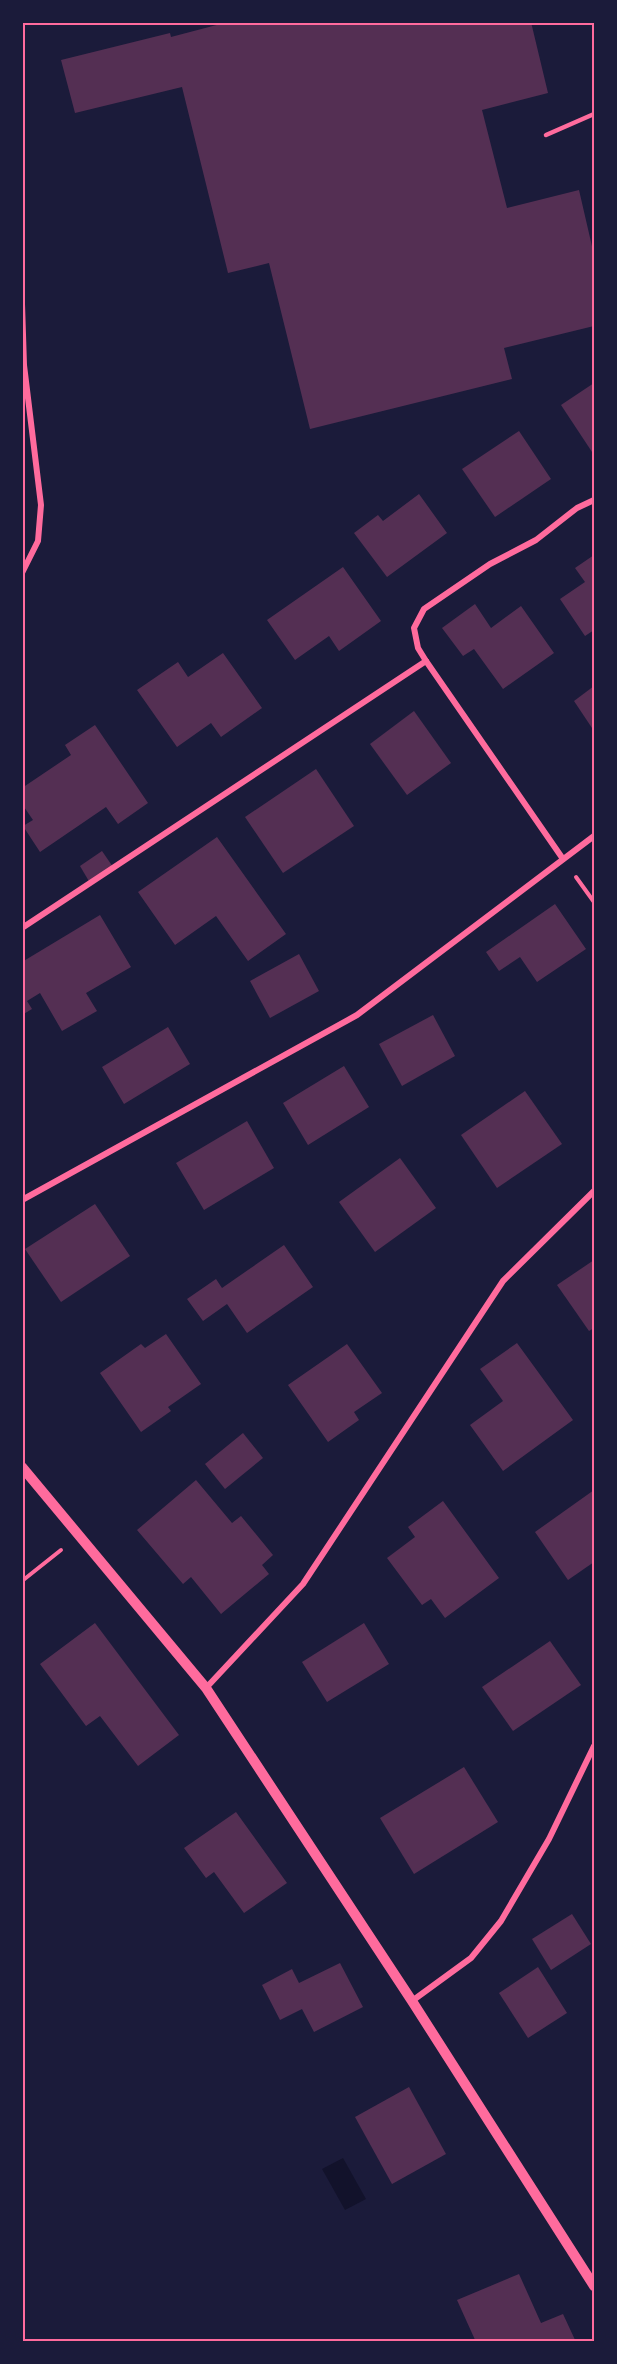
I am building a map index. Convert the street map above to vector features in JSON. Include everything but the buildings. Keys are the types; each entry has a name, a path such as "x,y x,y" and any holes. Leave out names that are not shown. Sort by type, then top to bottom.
{"street":[{"path":"22,304 24,365 41,505 38,541 22,573"},
{"path":"563,859 426,661 418,648 414,628 424,609 490,564 536,540 577,508 594,500"},
{"path":"22,928 426,661"},
{"path":"22,1200 357,1015 594,836"},
{"path":"206,1688 303,1584 503,1281 594,1191"},
{"path":"22,1467 206,1688 412,2001 594,2286"},
{"path":"412,2001 471,1959 501,1921 549,1839 594,1746"}],"lane":[{"path":"546,135 594,114"}],"path":[{"path":"563,859 594,902"},
{"path":"22,1581 80,1534"}],"shaded area":[{"path":"343,2158 366,2199 345,2210 322,2169"}]}
